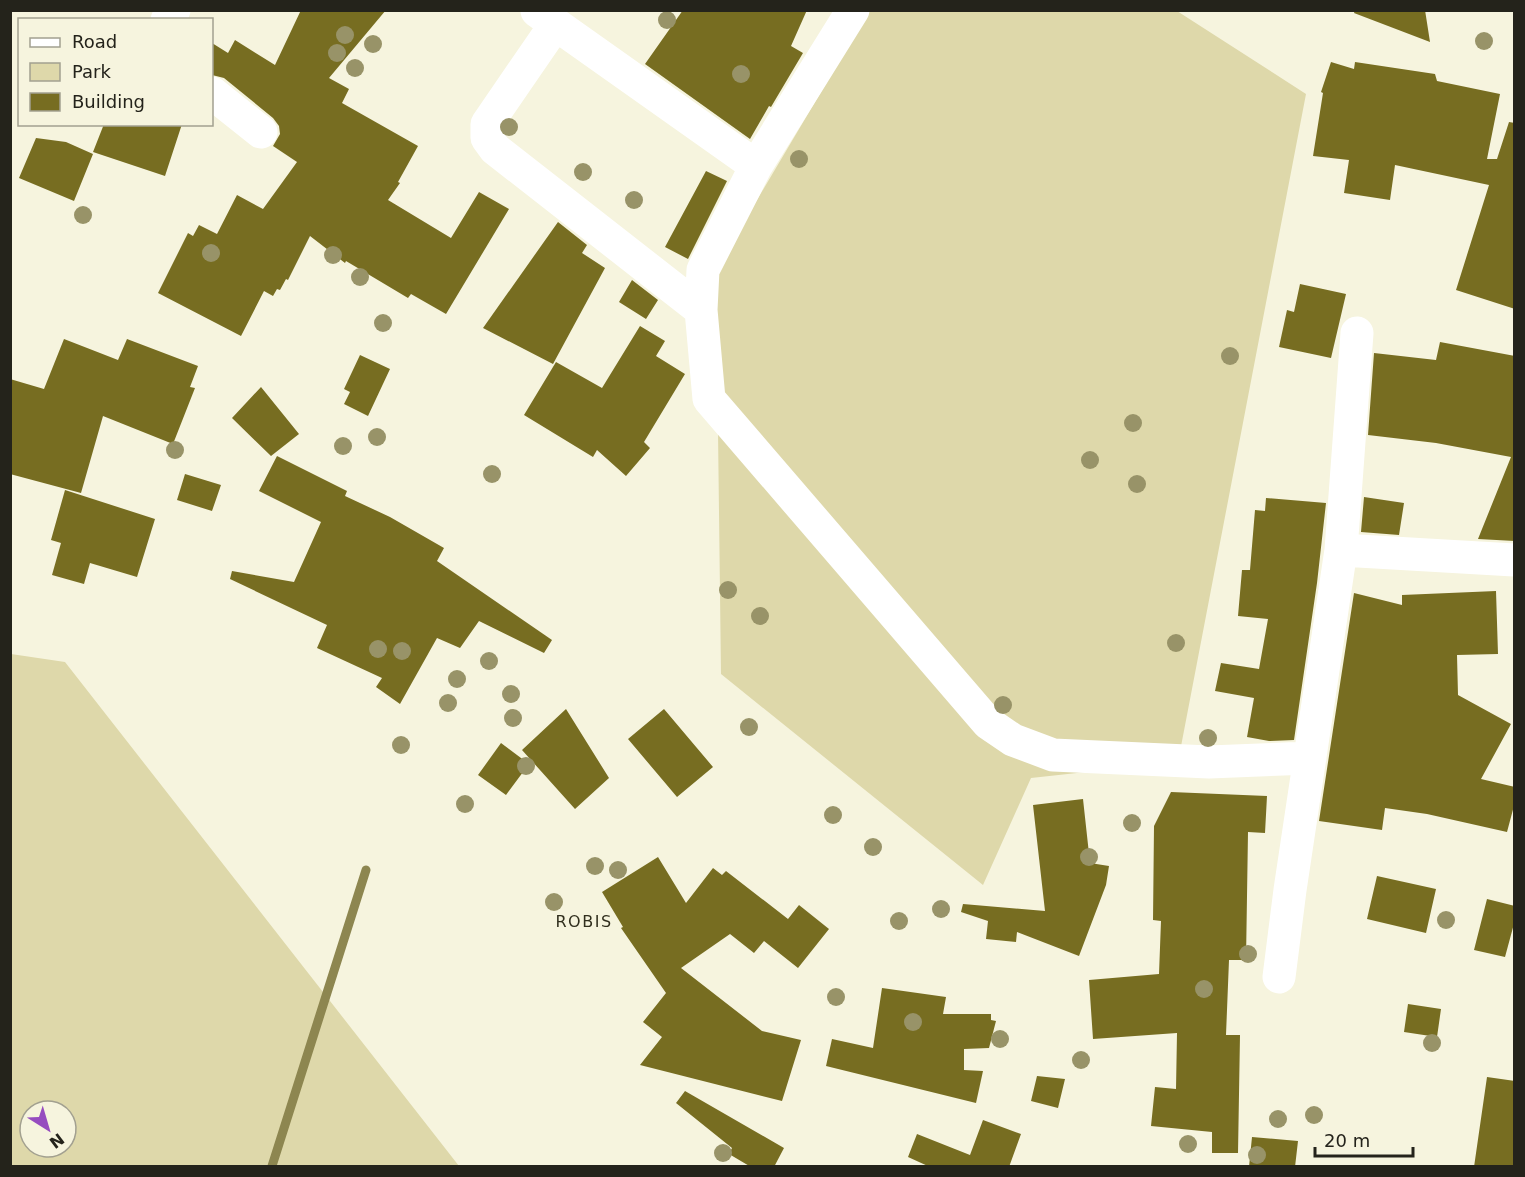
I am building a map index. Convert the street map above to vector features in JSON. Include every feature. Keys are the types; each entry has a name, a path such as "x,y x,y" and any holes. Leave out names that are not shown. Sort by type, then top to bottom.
{"street":[{"path":"853,10 756,166 703,270 701,310 709,399 988,723 1013,740 1053,755 1209,762 1310,758"},
{"path":"701,310 495,149 487,138 487,124 546,18 756,166"},
{"path":"213,94 261,132"},
{"path":"1279,977 1341,550 1357,333"},
{"path":"1341,550 1515,560"}],"green space":[{"path":"869,11 1177,11 1306,94 1178,762 1031,778 983,885 721,674 716,269"},
{"path":"11,654 65,662 459,1166 11,1166"}],"building":[{"path":"301,10 386,10 329,78 349,89 342,103 418,146 398,182 400,183 388,200 451,238 479,192 509,209 446,314 411,294 408,298 346,261 345,263 310,236 288,280 286,279 280,290 277,289 273,296 264,291 241,336 158,293 188,233 193,236 199,225 217,234 237,195 263,209 297,162 273,146 280,134 279,126 273,118 224,78 213,75 213,44 228,53 235,40 275,65"},
{"path":"683,10 807,10 791,46 803,53 750,139 645,64"},
{"path":"1355,10 1425,10 1430,42 1354,13"},
{"path":"1331,62 1354,69 1355,62 1435,74 1437,81 1500,94 1487,159 1497,159 1509,122 1515,123 1515,309 1456,290 1489,185 1395,165 1390,200 1344,193 1349,160 1313,156 1323,93 1321,92"},
{"path":"103,126 181,126 165,176 93,152"},
{"path":"36,138 66,142 93,154 74,201 19,178"},
{"path":"706,171 727,181 688,259 665,247"},
{"path":"558,222 587,245 582,253 605,268 553,364 483,328"},
{"path":"632,280 658,300 646,319 619,302"},
{"path":"1300,284 1346,294 1331,358 1279,347 1287,310 1294,312"},
{"path":"640,326 665,341 656,356 685,374 644,442 650,448 626,476 597,450 593,457 524,415 556,362 602,388"},
{"path":"64,339 118,360 127,339 198,366 190,387 195,388 173,444 103,416 81,493 10,474 10,379 44,389"},
{"path":"1440,342 1515,356 1515,541 1478,539 1511,457 1436,443 1368,435 1374,353 1436,360"},
{"path":"360,355 390,369 368,416 344,404 350,392 344,389"},
{"path":"261,387 299,434 271,456 232,418"},
{"path":"277,456 347,491 345,496 390,517 444,548 437,561 552,640 544,653 479,621 460,648 437,638 400,704 376,687 382,678 317,648 327,625 230,579 232,571 294,582 321,522 259,491"},
{"path":"185,474 221,485 212,511 177,500"},
{"path":"65,490 155,519 137,577 90,563 84,584 52,575 61,543 51,540"},
{"path":"1364,497 1404,503 1399,535 1361,532"},
{"path":"1266,498 1326,503 1294,740 1269,741 1247,737 1254,698 1215,691 1221,663 1259,669 1268,619 1238,616 1242,570 1250,570 1255,510 1265,511"},
{"path":"1496,591 1498,654 1457,655 1458,695 1511,724 1481,779 1515,787 1515,802 1507,832 1427,814 1385,808 1382,830 1319,821 1354,593 1402,605 1402,595"},
{"path":"566,709 609,778 575,809 522,750"},
{"path":"664,709 713,767 677,797 628,739"},
{"path":"501,743 529,764 506,795 478,775"},
{"path":"1171,792 1267,796 1265,833 1248,832 1246,960 1229,960 1226,1035 1240,1035 1238,1153 1212,1153 1212,1132 1151,1126 1155,1087 1176,1089 1177,1033 1093,1039 1089,980 1159,974 1161,921 1153,920 1154,826"},
{"path":"1083,799 1090,863 1109,866 1106,885 1079,956 1017,932 1016,942 986,939 988,921 961,912 963,904 1045,911 1033,805"},
{"path":"658,857 686,903 713,868 722,875 726,871 788,919 799,905 829,929 798,968 764,941 754,953 730,934 681,968 762,1031 801,1040 782,1101 640,1065 662,1037 643,1022 666,993 621,928 623,927 602,892"},
{"path":"1377,876 1436,889 1426,933 1367,919"},
{"path":"1487,899 1515,906 1515,920 1505,957 1474,950"},
{"path":"882,988 946,997 943,1014 991,1014 991,1020 996,1021 989,1048 964,1049 964,1070 983,1071 976,1103 826,1066 832,1039 873,1048"},
{"path":"1408,1004 1441,1009 1437,1037 1404,1032"},
{"path":"1037,1076 1065,1079 1058,1108 1031,1101"},
{"path":"1487,1077 1515,1081 1515,1167 1474,1167"},
{"path":"685,1091 784,1148 774,1167 751,1167 729,1154 732,1148 676,1103"},
{"path":"983,1120 1021,1134 1009,1167 930,1167 908,1157 917,1134 970,1155"},
{"path":"1252,1137 1298,1141 1295,1167 1249,1167"}],"waterway":[{"path":"272,1166 366,870"}],"district":[{"name":"ROBIS","path":"584,921"}]}
